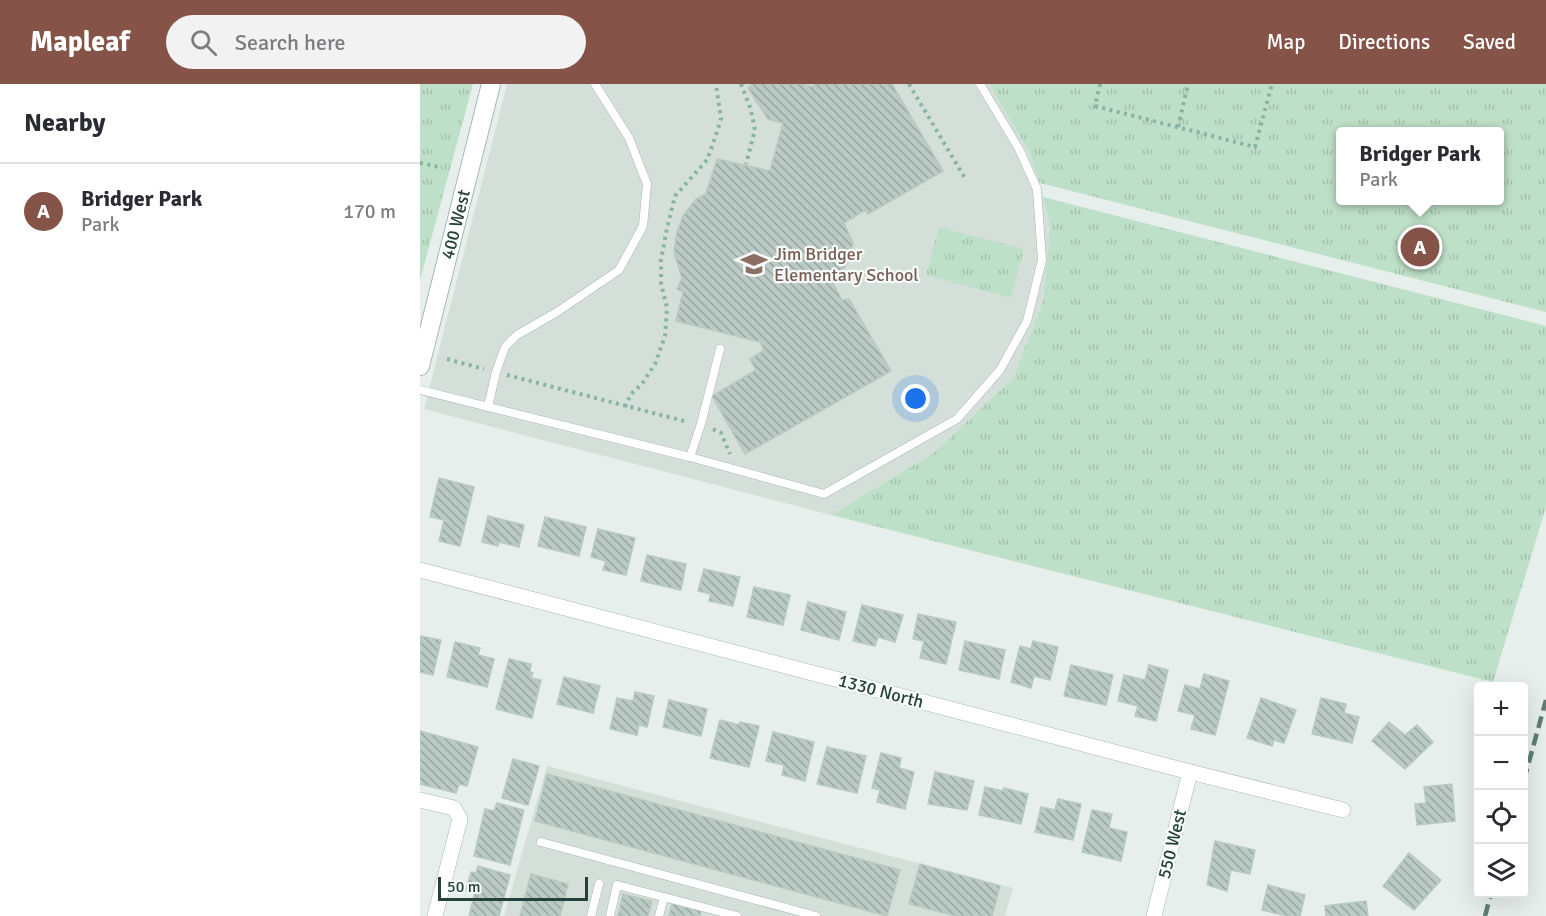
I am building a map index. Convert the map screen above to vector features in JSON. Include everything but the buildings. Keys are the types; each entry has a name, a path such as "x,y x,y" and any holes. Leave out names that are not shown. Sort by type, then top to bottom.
{"street":[{"name":"400 West","path":"420,366 491,84"},
{"name":"1330 North","path":"420,570 1343,810"},
{"name":"550 West","path":"1154,916 1190,772"},
{"path":"420,800 454,808 460,819 435,916"}],"lane":[{"path":"488,407 496,372 505,347 517,335 557,312 619,270 643,226 647,184 629,138 595,84"},
{"path":"420,390 824,494 957,418 1000,370 1027,321 1042,260 1037,189 1019,149 980,84"},
{"path":"690,458 720,349"},
{"path":"541,842 816,916"},
{"path":"591,916 599,884"},
{"path":"610,916 617,885 664,897 711,913 737,916"},
{"path":"659,916 664,897"}],"path":[{"path":"625,407 631,394 642,384 656,364 665,336 667,308 661,283 661,260 667,228 675,196 707,160 715,138 721,119 716,84"},
{"path":"741,84 751,110 755,130 746,164"},
{"path":"909,84 966,180"},
{"path":"1100,84 1095,106 1255,147 1272,84"},
{"path":"1178,127 1188,84"},
{"path":"420,163 440,167"},
{"path":"447,359 486,369"},
{"path":"504,374 674,420 701,424 721,433 737,470"}],"shaded area":[{"name":"Jim Bridger Elementary School","path":"507,84 989,84 1028,150 1040,183 1050,225 1043,302 1013,378 935,452 831,515 424,409"},
{"path":"547,766 1013,888 1005,916 504,916"}],"green space":[{"path":"420,84 473,84 420,280"},
{"path":"989,84 1546,84 1546,312 1040,183 1028,150"},
{"path":"1043,197 1546,326 1546,507 1493,682 831,515 935,452 1013,378 1043,302 1050,225"},
{"path":"939,227 1024,249 1011,298 926,275"}],"railway":[{"path":"1528,765 1546,700"},
{"path":"1485,916 1490,898"}],"place":[{"name":"Bridger Park","path":"1420,247"},
{"name":"Jim Bridger Elementary School","path":"754,264"}]}
